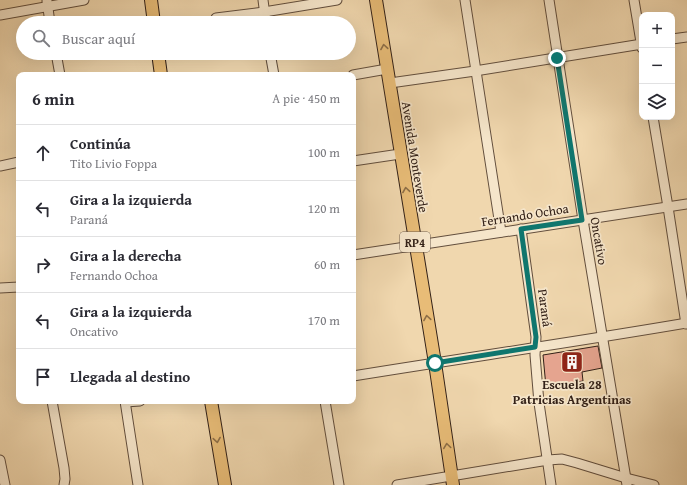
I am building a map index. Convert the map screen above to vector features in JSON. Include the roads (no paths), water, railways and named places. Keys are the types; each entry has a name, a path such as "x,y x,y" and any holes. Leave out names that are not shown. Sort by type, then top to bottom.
{"main road":[{"path":"151,0 153,16"},
{"name":"Avenida Monteverde","path":"376,0 435,363 452,481"},
{"path":"159,60 161,72"},
{"path":"211,404 224,485"}],"street":[{"path":"0,15 47,3 84,0"},
{"path":"263,0 265,16"},
{"path":"232,16 337,0"},
{"path":"465,0 500,232"},
{"name":"Oncativo","path":"549,0 582,220 627,481"},
{"path":"634,0 639,29"},
{"path":"47,3 49,16"},
{"path":"675,39 687,37"},
{"path":"390,83 639,46"},
{"path":"57,60 59,72"},
{"path":"271,60 273,72"},
{"path":"356,75 387,70"},
{"path":"356,376 686,324 654,120"},
{"path":"356,161 400,154"},
{"path":"0,166 16,163"},
{"name":"Fernando Ochoa","path":"356,256 687,204"},
{"name":"Paraná","path":"521,229 536,337 535,355 539,404 551,485"},
{"path":"0,288 16,287"},
{"path":"53,404 64,468 64,485"},
{"path":"125,404 138,485"},
{"path":"326,404 339,485"},
{"path":"397,485 452,481 548,460 562,459 627,481 654,485"},
{"path":"0,460 4,485"}],"place":[{"name":"Escuela 28 Patricias Argentinas","path":"572,362"}]}
